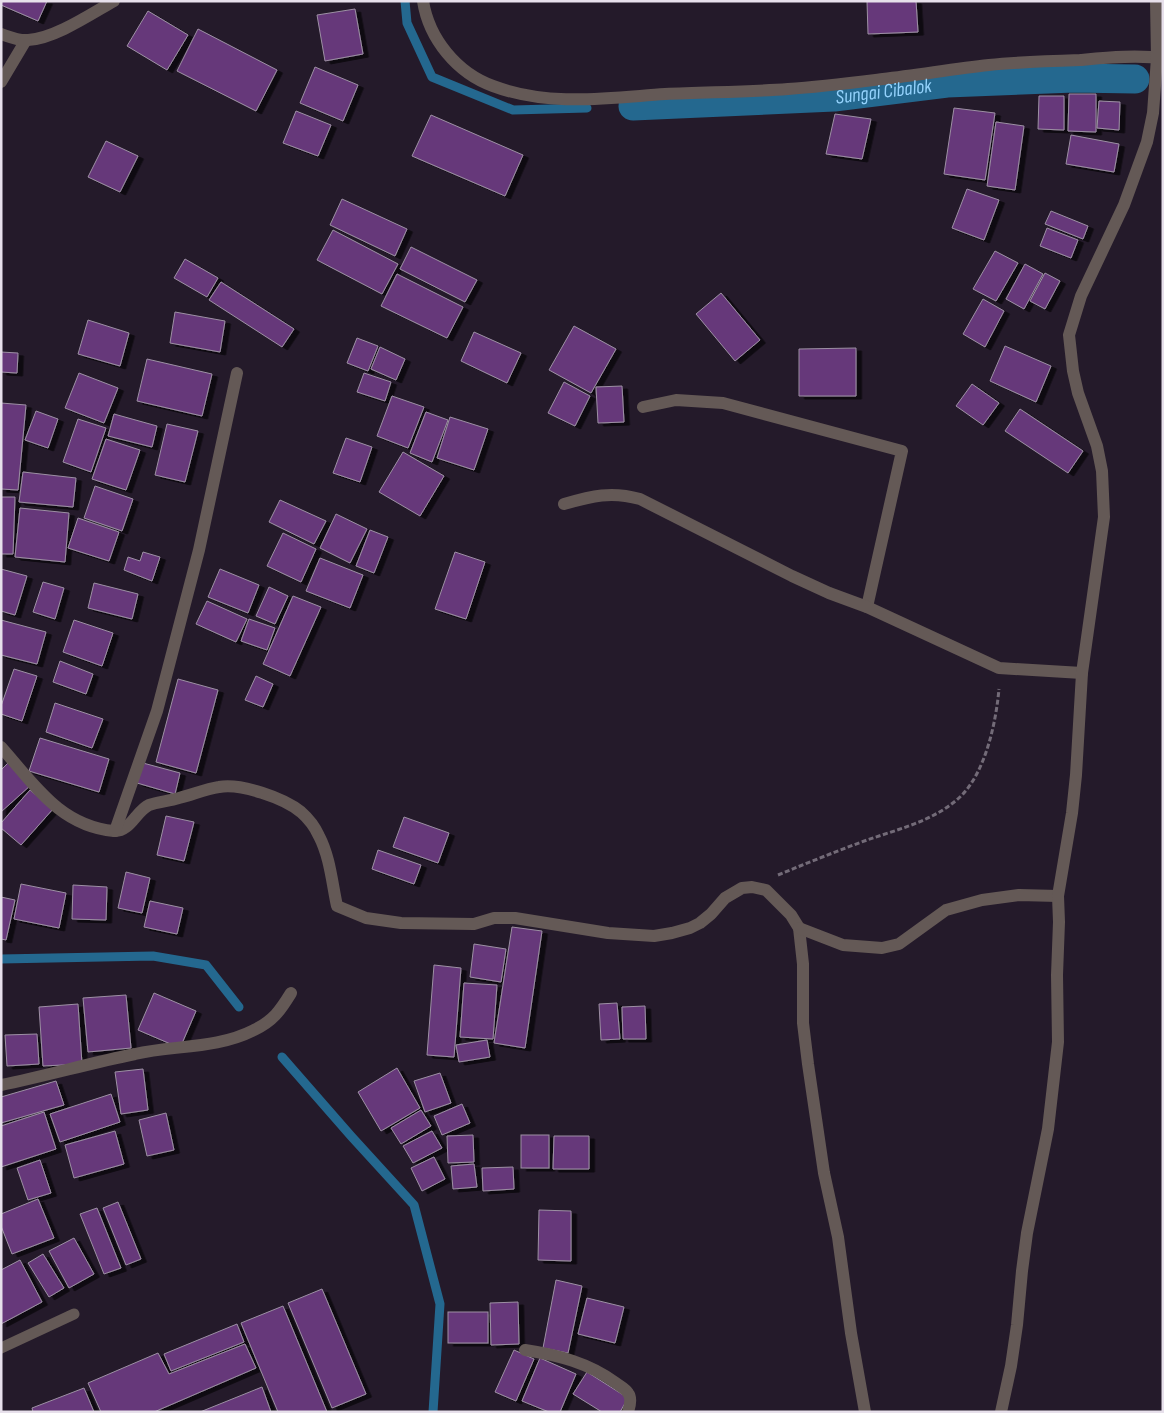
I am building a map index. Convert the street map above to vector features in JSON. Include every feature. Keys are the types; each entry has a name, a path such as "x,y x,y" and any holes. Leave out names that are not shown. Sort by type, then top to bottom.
{"street":[{"path":"1,34 26,40 52,34 114,1"},
{"path":"423,1 437,41 454,60 476,78 491,86 509,92 562,100 579,101 796,88 1015,62 1160,58"},
{"path":"1001,1412 1011,1366 1028,1233 1048,1129 1058,1042 1057,975 1060,922 1058,896 1072,814 1082,673 1104,517 1102,471 1097,446 1078,394 1069,335 1081,296 1121,212 1141,161 1151,127 1156,74 1160,58 1157,2"},
{"path":"1,82 26,40"},
{"path":"115,831 157,711 199,550 237,373"},
{"path":"643,408 676,400 724,402 902,451 867,607"},
{"path":"564,504 608,494 624,494 640,499 792,576 829,593 867,607 999,668 1082,673"},
{"path":"1,747 38,791 57,808 73,818 90,825 115,831 122,830 148,806 220,786 249,790 289,804 309,820 320,837 326,853 337,906 366,918 401,923 474,924 494,918 515,918 608,932 654,936 672,934 695,925 711,914 725,898 742,888 752,886 766,890 791,915 799,928 803,964 803,1023 808,1064 824,1173 838,1237 851,1333 865,1412"},
{"path":"799,928 843,945 882,948 899,944 946,910 982,900 1019,895 1058,896"},
{"path":"1,1085 137,1053 228,1040 267,1023 279,1013 291,993"},
{"path":"526,1350 555,1355 594,1369 628,1393 630,1399 628,1412"}],"lane":[{"path":"1,1348 74,1314"}],"path":[{"path":"752,886 806,863 937,814 962,794 980,769 997,709 1000,687 999,668"}],"building":[{"path":"2,1 47,1 38,21 1,5"},
{"path":"867,1 916,1 918,32 868,34"},
{"path":"355,9 363,54 325,61 317,15"},
{"path":"148,11 188,35 167,70 127,46"},
{"path":"198,29 277,70 256,111 177,71"},
{"path":"315,67 358,85 343,121 300,103"},
{"path":"1069,94 1096,94 1096,132 1068,131"},
{"path":"1039,96 1064,96 1064,130 1038,129"},
{"path":"1099,101 1120,102 1119,130 1097,128"},
{"path":"954,108 995,113 985,180 944,174"},
{"path":"296,111 331,125 318,156 283,143"},
{"path":"835,114 871,119 862,159 826,154"},
{"path":"431,115 523,155 505,196 412,156"},
{"path":"996,122 1024,126 1015,190 987,186"},
{"path":"1071,135 1119,144 1114,172 1066,164"},
{"path":"106,141 138,156 120,192 88,177"},
{"path":"967,189 999,200 984,240 952,228"},
{"path":"342,199 407,229 395,256 330,225"},
{"path":"1051,211 1088,226 1083,239 1045,224"},
{"path":"1047,228 1078,240 1071,258 1040,246"},
{"path":"333,230 398,264 382,294 317,260"},
{"path":"411,247 477,280 465,302 400,269"},
{"path":"995,251 1018,263 996,301 973,289"},
{"path":"185,259 218,278 207,297 174,278"},
{"path":"1025,264 1043,274 1024,309 1006,299"},
{"path":"1045,273 1060,281 1045,309 1030,301"},
{"path":"397,274 463,307 447,338 381,306"},
{"path":"221,282 294,329 282,347 209,300"},
{"path":"721,293 760,340 735,361 696,314"},
{"path":"983,299 1004,311 985,347 963,334"},
{"path":"175,312 225,321 220,352 170,343"},
{"path":"88,320 129,333 120,366 78,354"},
{"path":"574,326 616,349 591,393 549,370"},
{"path":"474,332 521,353 507,383 461,361"},
{"path":"357,338 378,346 368,371 347,363"},
{"path":"1005,346 1051,366 1036,402 990,381"},
{"path":"380,347 405,359 396,380 371,369"},
{"path":"856,348 856,396 799,396 799,349"},
{"path":"1,352 18,353 17,373 1,372"},
{"path":"147,359 212,374 202,416 137,401"},
{"path":"79,373 118,388 104,423 65,408"},
{"path":"364,373 391,382 385,401 357,392"},
{"path":"564,382 590,396 575,426 548,413"},
{"path":"972,384 999,403 983,425 956,406"},
{"path":"622,386 624,422 598,423 596,387"},
{"path":"392,396 424,407 408,448 377,436"},
{"path":"1,403 26,405 18,490 1,489"},
{"path":"1020,409 1083,451 1068,473 1005,431"},
{"path":"36,411 58,419 48,448 25,440"},
{"path":"426,412 448,420 432,462 410,453"},
{"path":"114,414 157,426 152,447 108,436"},
{"path":"450,417 488,429 474,470 437,458"},
{"path":"78,419 106,428 91,472 63,462"},
{"path":"167,424 198,431 185,482 155,475"},
{"path":"346,438 372,447 360,482 333,473"},
{"path":"106,439 140,450 126,490 92,479"},
{"path":"403,452 444,476 420,516 379,492"},
{"path":"23,472 76,478 73,507 19,502"},
{"path":"95,486 133,499 122,531 84,518"},
{"path":"1,497 15,497 13,554 1,554"},
{"path":"280,500 326,521 314,544 269,522"},
{"path":"20,508 69,513 65,562 15,557"},
{"path":"336,514 367,529 350,563 320,548"},
{"path":"78,518 119,532 109,561 68,548"},
{"path":"370,530 388,537 374,573 356,566"},
{"path":"283,533 316,549 301,582 267,566"},
{"path":"143,552 160,557 152,581 124,570 128,557 140,561"},
{"path":"455,552 485,562 466,619 435,609"},
{"path":"320,558 363,575 350,608 306,591"},
{"path":"1,569 27,576 15,615 1,611"},
{"path":"220,569 259,585 248,613 208,597"},
{"path":"43,582 64,588 55,619 33,612"},
{"path":"94,583 138,594 132,619 88,608"},
{"path":"269,587 288,596 275,624 256,616"},
{"path":"293,596 321,607 290,676 263,664"},
{"path":"207,601 247,619 236,642 196,624"},
{"path":"249,619 275,628 267,650 241,641"},
{"path":"1,620 46,632 37,664 1,655"},
{"path":"74,620 113,633 102,666 63,652"},
{"path":"60,661 93,674 86,694 53,682"},
{"path":"14,669 37,676 22,721 1,714 1,706"},
{"path":"256,676 273,684 263,707 245,700"},
{"path":"178,679 218,690 196,773 156,762"},
{"path":"55,703 103,719 92,748 46,732"},
{"path":"40,738 109,759 99,792 29,771"},
{"path":"9,762 31,785 1,812 1,770"},
{"path":"143,763 180,773 175,794 137,783"},
{"path":"30,790 53,809 21,845 1,828 1,823"},
{"path":"166,816 194,822 184,861 157,855"},
{"path":"404,817 449,833 438,863 393,847"},
{"path":"378,850 421,865 414,884 372,869"},
{"path":"126,872 150,878 142,913 118,908"},
{"path":"21,884 66,893 59,928 14,919"},
{"path":"73,885 107,887 106,920 72,919"},
{"path":"1,897 15,900 6,940 1,939"},
{"path":"150,901 183,908 177,934 144,927"},
{"path":"512,927 542,931 525,1048 494,1043"},
{"path":"474,944 506,949 501,982 470,977"},
{"path":"434,965 461,968 454,1057 427,1055"},
{"path":"464,983 497,985 493,1039 460,1037"},
{"path":"154,993 196,1011 180,1048 138,1030"},
{"path":"126,995 131,1048 88,1052 83,998"},
{"path":"617,1003 620,1039 601,1040 599,1004"},
{"path":"78,1004 82,1064 43,1066 39,1007"},
{"path":"645,1006 646,1039 623,1039 622,1007"},
{"path":"37,1034 39,1064 7,1066 5,1035"},
{"path":"487,1040 490,1057 459,1062 456,1045"},
{"path":"397,1068 420,1108 381,1131 358,1092"},
{"path":"143,1069 148,1110 121,1114 115,1072"},
{"path":"440,1073 451,1103 425,1112 414,1081"},
{"path":"56,1081 64,1105 1,1123 1,1097"},
{"path":"111,1094 120,1122 60,1142 50,1114"},
{"path":"462,1104 470,1123 442,1135 434,1116"},
{"path":"421,1110 431,1126 401,1144 391,1128"},
{"path":"44,1112 56,1149 1,1167 1,1126"},
{"path":"166,1113 174,1150 147,1156 139,1120"},
{"path":"115,1131 124,1164 74,1178 65,1145"},
{"path":"432,1131 442,1148 413,1163 403,1146"},
{"path":"473,1135 474,1162 448,1163 447,1136"},
{"path":"521,1135 549,1135 549,1168 521,1168"},
{"path":"554,1136 589,1136 589,1169 553,1169"},
{"path":"434,1157 445,1179 422,1191 411,1168"},
{"path":"40,1160 51,1193 28,1200 17,1168"},
{"path":"474,1164 477,1187 453,1189 451,1166"},
{"path":"513,1167 514,1189 483,1191 482,1168"},
{"path":"38,1199 54,1238 12,1254 1,1226 1,1214"},
{"path":"118,1202 141,1259 126,1265 103,1208"},
{"path":"97,1208 121,1268 104,1274 80,1214"},
{"path":"539,1210 571,1211 571,1261 538,1260"},
{"path":"74,1238 94,1274 69,1288 49,1251"},
{"path":"43,1254 64,1288 49,1297 28,1263"},
{"path":"20,1260 42,1302 1,1324 1,1270"},
{"path":"556,1280 582,1286 568,1353 543,1348"},
{"path":"322,1289 366,1394 332,1408 288,1303"},
{"path":"587,1298 624,1307 615,1343 578,1334"},
{"path":"518,1302 519,1344 491,1345 490,1303"},
{"path":"283,1306 327,1412 278,1412 241,1323"},
{"path":"448,1312 488,1312 488,1343 448,1343"},
{"path":"237,1324 244,1342 171,1371 164,1354"},
{"path":"245,1344 256,1368 154,1412 101,1412 88,1383 158,1353 169,1374"},
{"path":"514,1350 534,1359 516,1401 495,1392"},
{"path":"540,1358 576,1374 560,1412 549,1412 522,1401"},
{"path":"587,1372 628,1398 620,1412 602,1412 573,1394"},
{"path":"262,1387 271,1412 200,1412"},
{"path":"84,1388 94,1412 33,1412 32,1408"}],"waterway":[{"name":"Sungai Cibalok","path":"405,1 407,23 432,77 513,110 587,108"},
{"name":"Sungai Cibalok","path":"633,106 834,97 947,83 1074,78 1135,79"},
{"path":"1,959 153,956 206,965 239,1007"},
{"path":"282,1057 414,1205 440,1304 433,1412"}]}
